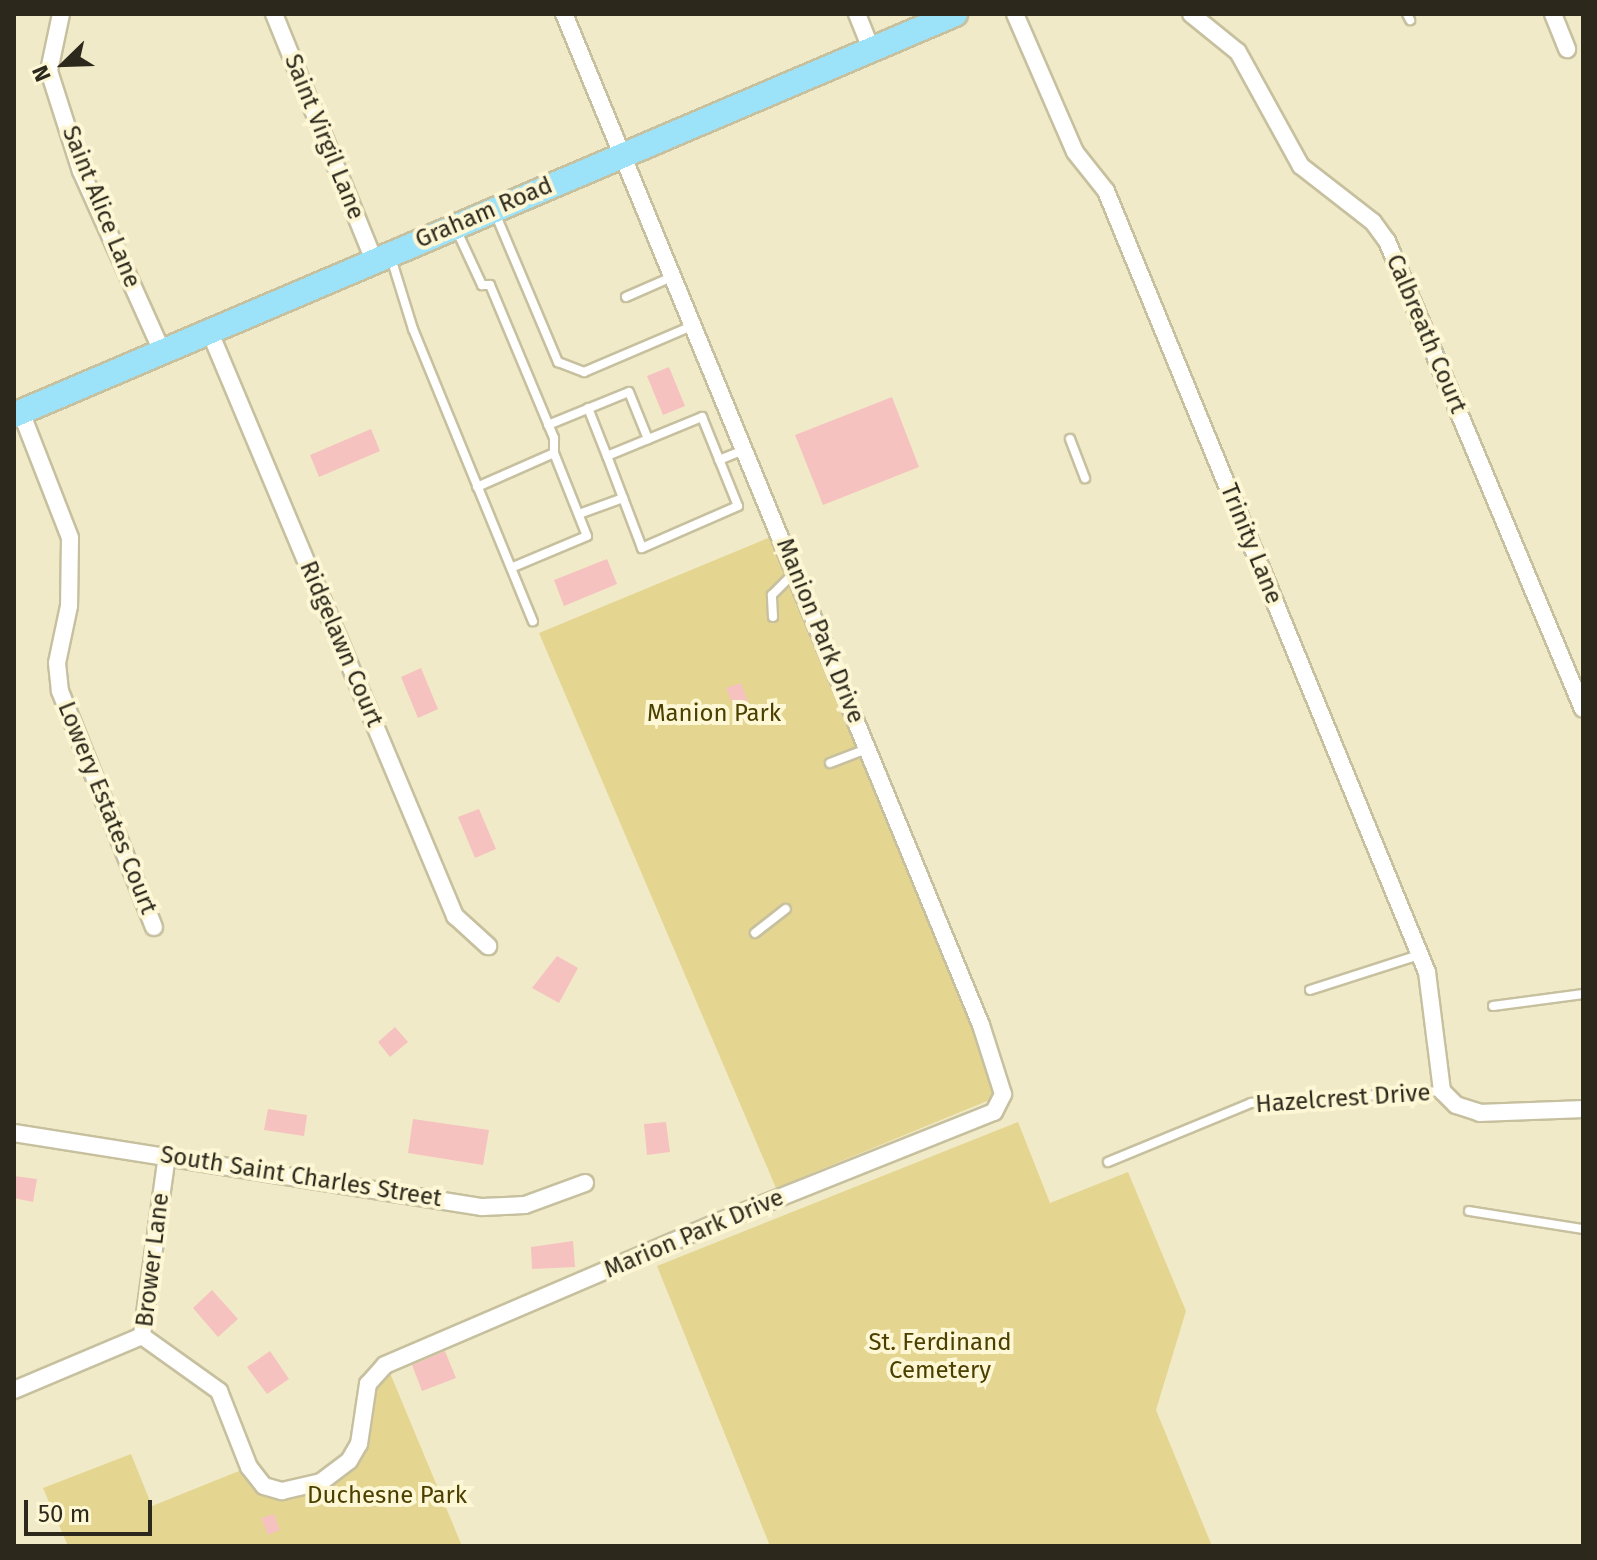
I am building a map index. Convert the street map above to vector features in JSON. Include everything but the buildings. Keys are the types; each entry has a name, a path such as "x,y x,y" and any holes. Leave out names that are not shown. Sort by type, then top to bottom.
{"main road":[{"name":"Graham Road","path":"18,414 624,152 955,14"}],"street":[{"name":"Saint Alice Lane","path":"61,14 49,71 81,171 162,351"},
{"name":"Saint Virgil Lane","path":"274,14 382,257"},
{"name":"Manion Park Drive","path":"564,14 624,152 981,1025 1003,1094 994,1112"},
{"path":"857,14 871,48"},
{"name":"Trinity Lane","path":"1015,14 1075,152 1106,191 1427,972 1442,1091"},
{"name":"Calbreath Court","path":"1191,14 1238,52 1301,166 1373,222 1387,241 1583,709"},
{"path":"1553,14 1567,49"},
{"name":"Ridgelawn Court","path":"209,330 455,916 488,946"},
{"name":"Lowery Estates Court","path":"18,414 70,538 69,606 57,663 60,691 154,927"},
{"name":"Hazelcrest Drive","path":"1442,1091 1456,1105 1480,1113 1583,1109"},
{"name":"Marion Park Drive","path":"396,1360 721,1221 994,1112"},
{"name":"South Saint Charles Street","path":"14,1133 482,1207 525,1205 585,1183"},
{"name":"Brower Lane","path":"167,1155 142,1336 219,1391 249,1467 264,1486 282,1491 321,1482 349,1461 359,1444 368,1384 396,1360"},
{"path":"14,1390 142,1336"}],"lane":[{"path":"493,209 558,362 584,372 695,325"},
{"path":"454,226 482,285 490,285 548,425 554,453 587,536 511,568"},
{"path":"382,257 533,621"},
{"path":"626,297 675,276"},
{"path":"548,425 629,392 648,439"},
{"path":"588,408 642,548 738,506 702,417 607,456"},
{"path":"1070,439 1085,478"},
{"path":"719,460 745,449"},
{"path":"477,487 554,453"},
{"path":"579,514 623,498"},
{"path":"773,617 772,595 795,571"},
{"path":"830,763 868,748"},
{"path":"755,933 786,909"},
{"path":"1310,990 1420,955"},
{"path":"1493,1006 1583,994"},
{"name":"Hazelcrest Drive","path":"1108,1162 1251,1103 1442,1091"},
{"path":"1469,1211 1583,1229"}],"green space":[{"name":"Manion Park","path":"780,533 1009,1092 776,1188 539,633"},
{"name":"St. Ferdinand Cemetery","path":"1018,1122 1050,1203 1128,1172 1186,1311 1156,1410 1212,1546 770,1546 657,1266"},
{"name":"Duchesne Park","path":"390,1373 462,1546 68,1546 43,1488 131,1454 152,1506 249,1467 282,1491 349,1461 368,1384"}]}
